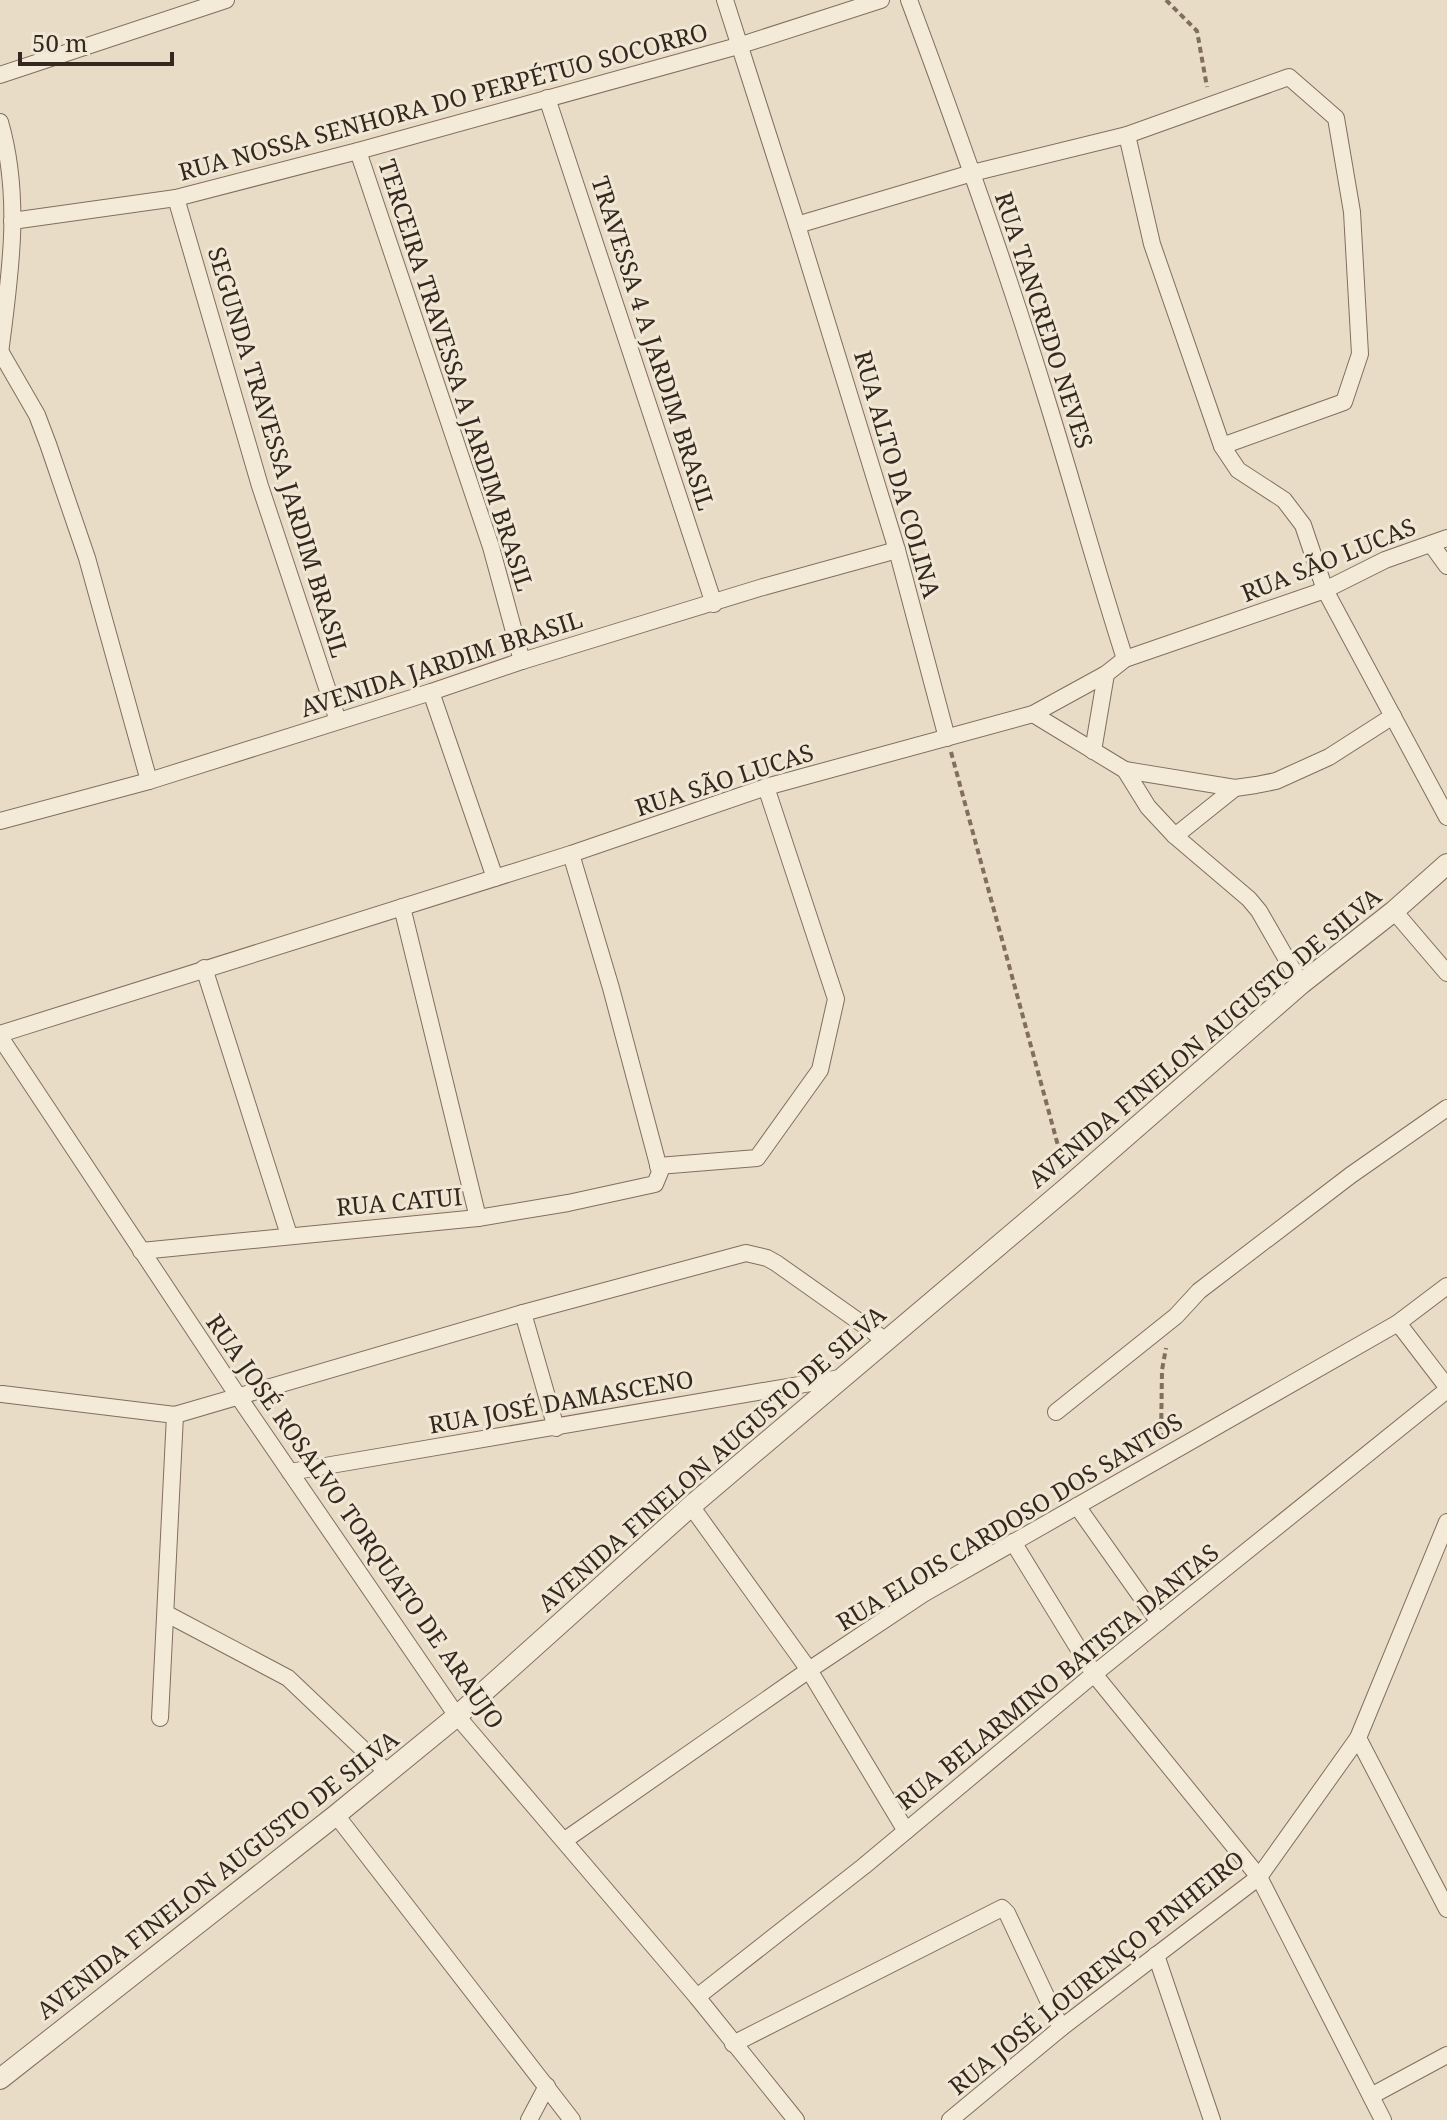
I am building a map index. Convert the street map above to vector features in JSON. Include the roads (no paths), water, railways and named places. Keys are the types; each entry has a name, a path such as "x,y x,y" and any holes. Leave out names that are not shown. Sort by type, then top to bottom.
{"street":[{"path":"0,75 226,0"},
{"name":"RUA ALTO DA COLINA","path":"725,0 897,550 947,738"},
{"name":"RUA NOSSA SENHORA DO PERPÉTUO SOCORRO","path":"12,221 176,198 738,46 881,0"},
{"name":"RUA TANCREDO NEVES","path":"909,0 972,173 1046,396 1125,659"},
{"path":"797,225 972,173 1127,135 1289,77 1336,118 1352,212 1360,354 1344,402 1222,446"},
{"name":"TRAVESSA 4 A JARDIM BRASIL","path":"547,98 714,604"},
{"path":"0,122 13,181 9,284 0,352 37,415 53,457 87,558 149,781"},
{"path":"1127,135 1152,244 1222,446 1238,470 1284,500 1303,525 1325,590 1447,817"},
{"name":"TERCEIRA TRAVESSA A JARDIM BRASIL","path":"358,151 491,547 522,661"},
{"name":"SEGUNDA TRAVESSA JARDIM BRASIL","path":"176,198 260,486 338,721"},
{"path":"1439,541 1447,566"},
{"name":"RUA SÃO LUCAS","path":"0,1036 204,968 571,854 766,787 1033,714 1106,674 1125,659 1325,590 1385,560 1439,541"},
{"name":"AVENIDA JARDIM BRASIL","path":"0,821 149,781 522,661 763,587 897,550"},
{"path":"1093,751 1106,674"},
{"path":"431,692 495,878"},
{"path":"1033,714 1125,770 1235,788 1276,781 1316,763 1393,716"},
{"path":"1125,770 1148,807 1175,836 1249,899 1301,984"},
{"name":"RUA CATUI","path":"141,1251 478,1218 651,1186 658,1173 757,1158 820,1070 836,999 766,787"},
{"path":"1175,836 1235,788"},
{"path":"571,854 611,988 658,1173"},
{"name":"AVENIDA FINELON AUGUSTO DE SILVA","path":"0,2079 457,1716 691,1506 1069,1186 1301,984 1394,911 1447,864"},
{"path":"402,907 478,1218"},
{"path":"1394,911 1447,973"},
{"path":"204,968 289,1235"},
{"name":"RUA JOSÉ ROSALVO TORQUATO DE ARAUJO","path":"0,1036 238,1396 457,1716 697,1997 796,2120"},
{"path":"1056,1412 1176,1316 1199,1291 1351,1175 1447,1108"},
{"path":"2,1394 175,1415 523,1313 746,1253 776,1263 885,1340"},
{"name":"RUA ELOIS CARDOSO DOS SANTOS","path":"565,1840 923,1594 1398,1323 1447,1286"},
{"path":"523,1313 556,1428"},
{"path":"1398,1323 1447,1389"},
{"name":"RUA JOSÉ DAMASCENO","path":"290,1472 840,1378"},
{"name":"RUA BELARMINO BATISTA DANTAS","path":"697,1997 906,1831 1094,1674 1447,1389"},
{"path":"160,1718 175,1415"},
{"path":"691,1506 809,1670 906,1831"},
{"path":"1077,1506 1159,1622"},
{"name":"RUA JOSÉ LOURENÇO PINHEIRO","path":"950,2120 1061,2028 1259,1877 1358,1738 1447,1522"},
{"path":"1013,1542 1094,1674 1259,1877 1383,2120"},
{"path":"167,1614 282,1674 388,1773"},
{"path":"1358,1738 1447,1909"},
{"path":"336,1815 572,2120"},
{"path":"733,2044 1002,1908 1061,2028"},
{"path":"1156,1955 1212,2120"},
{"path":"1371,2096 1447,2055"},
{"path":"529,2120 547,2086"}]}
